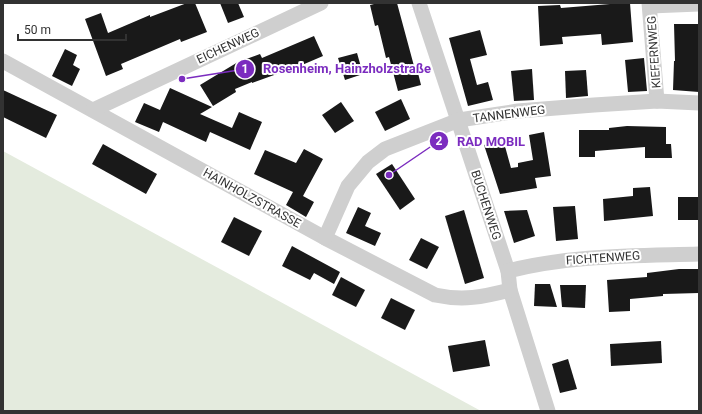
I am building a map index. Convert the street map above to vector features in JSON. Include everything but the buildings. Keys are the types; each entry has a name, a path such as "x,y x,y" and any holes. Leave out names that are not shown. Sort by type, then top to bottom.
{"street":[{"name":"EICHENWEG","path":"93,110 321,3"},
{"name":"BUCHENWEG","path":"419,3 508,271 510,290 548,410"},
{"path":"650,5 699,4"},
{"name":"KIEFERNWEG","path":"650,5 657,101"},
{"name":"HAINHOLZSTRASSE","path":"3,61 325,238 435,295 451,299 467,298 489,296 510,290"},
{"name":"TANNENWEG","path":"325,238 348,186 368,162 386,149 459,120 518,111 657,101 699,103"},
{"name":"FICHTENWEG","path":"508,271 531,265 589,258 699,254"}],"shaded area":[{"path":"3,151 481,411 3,411"}],"place":[{"name":"Rosenheim, Hainzholzstraße","path":"182,79"},
{"name":"RAD MOBIL","path":"389,175"}]}
